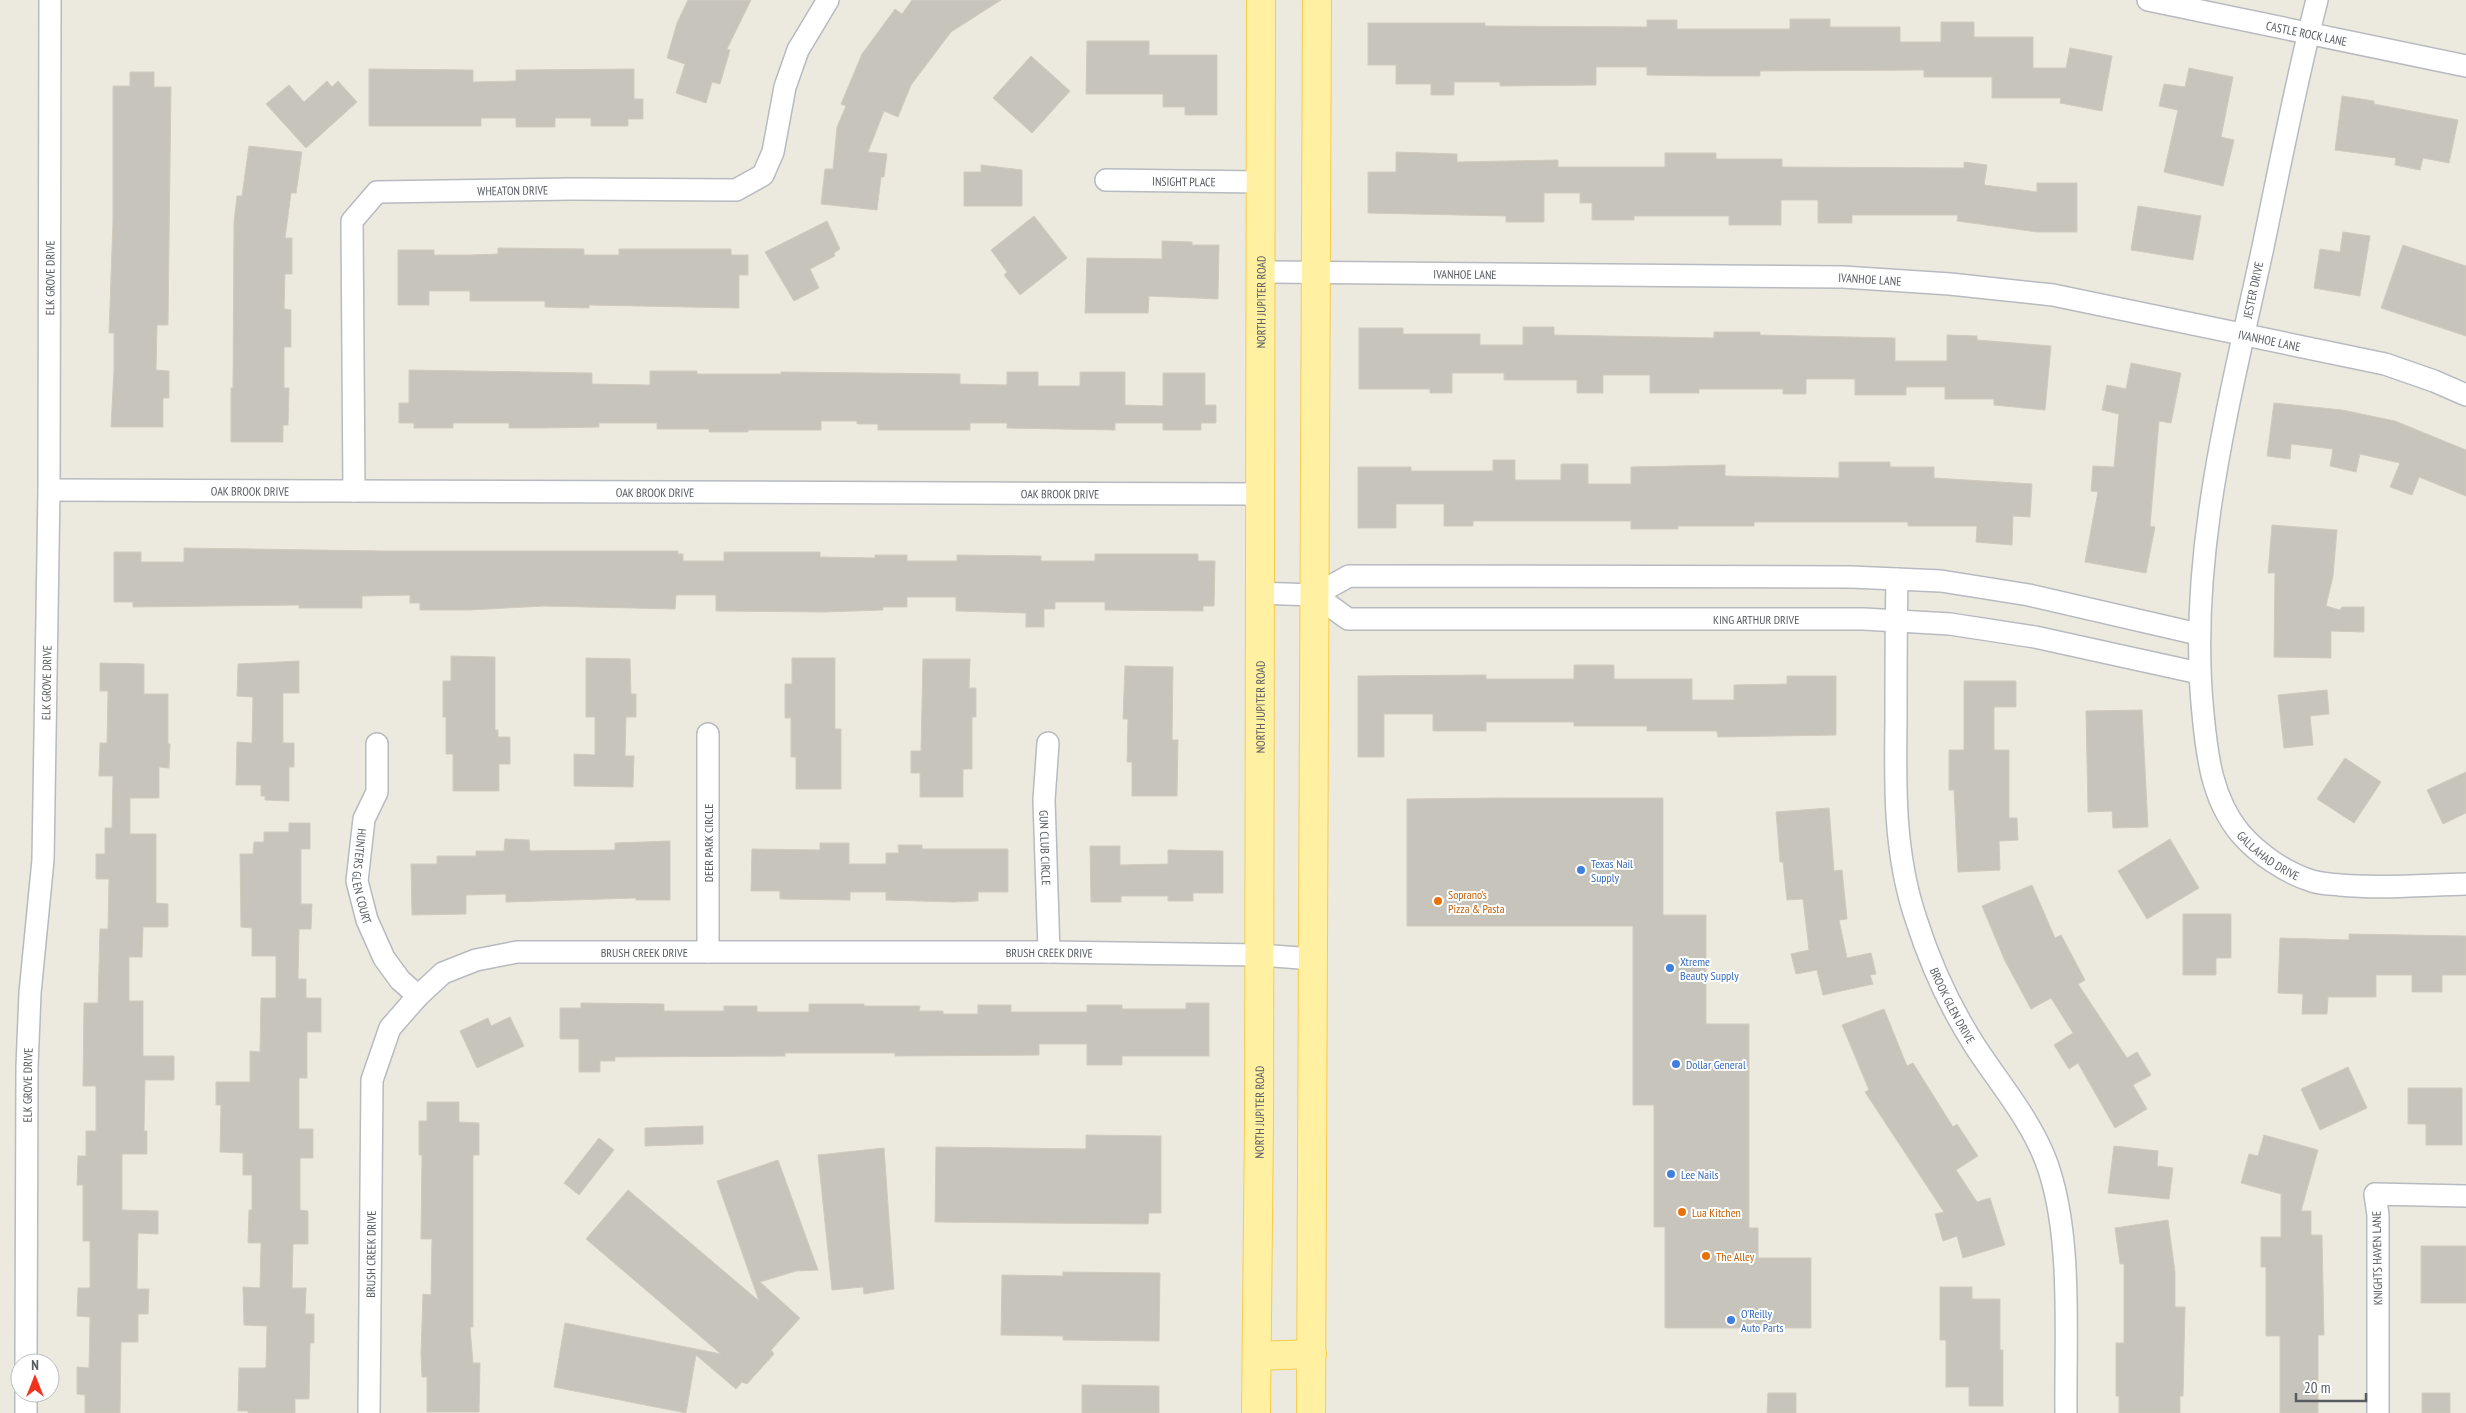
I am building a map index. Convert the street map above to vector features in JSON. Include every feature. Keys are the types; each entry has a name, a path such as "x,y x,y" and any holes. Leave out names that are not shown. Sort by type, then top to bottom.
{"main road":[{"name":"NORTH JUPITER ROAD","path":"1256,1413 1261,494 1261,0"},
{"path":"1311,1413 1317,0"},
{"path":"1257,1356 1312,1354"}],"street":[{"name":"ELK GROVE DRIVE","path":"26,1353 27,1067 30,994 43,860 49,490 50,0"},
{"name":"WHEATON DRIVE","path":"354,491 352,221 378,192 572,189 736,190 763,175 773,152 785,88 798,50 828,0"},
{"name":"CASTLE ROCK LANE","path":"2148,0 2466,66"},
{"name":"JESTER DRIVE","path":"2199,672 2198,634 2213,488 2244,335 2317,0"},
{"name":"INSIGHT PLACE","path":"1106,180 1261,182"},
{"name":"IVANHOE LANE","path":"1261,272 1843,277 1950,284 2054,295 2385,364 2466,394"},
{"name":"OAK BROOK DRIVE","path":"49,490 1261,494"},
{"path":"1259,593 1315,594 1349,576 1851,577 1940,581 2029,595 2198,634"},
{"name":"BROOK GLEN DRIVE","path":"1896,580 1895,773 1903,874 1916,920 1942,987 1974,1044 2026,1122 2046,1161 2057,1207 2065,1262 2066,1413"},
{"name":"KING ARTHUR DRIVE","path":"1315,594 1348,619 1864,619 1950,624 2035,637 2199,672"},
{"name":"GALLAHAD DRIVE","path":"2199,672 2210,772 2217,794 2239,832 2261,853 2285,870 2314,882 2360,886 2466,884"},
{"name":"DEER PARK CIRCLE","path":"708,734 708,952"},
{"name":"GUN CLUB CIRCLE","path":"1048,743 1044,800 1049,952"},
{"name":"HUNTERS GLEN COURT","path":"376,744 376,792 364,818 357,881 367,920 384,958 400,980 418,996"},
{"name":"BRUSH CREEK DRIVE","path":"369,1413 372,1080 390,1028 418,996 443,973 476,960 517,952 1049,952 1259,955 1312,959"},
{"name":"KNIGHTS HAVEN LANE","path":"2378,1413 2378,1215 2375,1194 2466,1196"}],"building":[{"path":"688,0 751,0 727,49 730,50 720,84 712,82 706,103 676,93 685,64 667,58 677,23"},
{"path":"912,0 1001,0 951,32 911,85 898,117 884,111 868,152 887,154 884,177 881,177 877,210 821,204 825,169 833,169 837,127 846,106 841,104 862,54 895,9 902,14"},
{"path":"1790,19 1830,19 1830,27 1900,27 1900,42 1941,42 1941,22 1974,22 1974,37 2033,37 2033,68 2066,68 2070,48 2112,56 2102,111 2060,103 2061,98 1992,98 1992,77 1924,77 1924,70 1760,71 1760,76 1707,76 1647,75 1647,67 1596,67 1596,85 1500,86 1500,82 1454,82 1454,95 1431,95 1431,84 1396,84 1396,65 1368,65 1368,23 1485,23 1485,26 1647,27 1647,20 1677,20 1677,29 1790,29"},
{"path":"1087,41 1149,41 1149,55 1217,55 1217,115 1185,115 1185,107 1163,107 1163,94 1086,94"},
{"path":"1031,56 1070,91 1032,133 993,98"},
{"path":"2189,68 2233,77 2221,137 2234,140 2223,186 2164,172 2178,110 2159,106 2164,84 2185,87"},
{"path":"369,69 473,70 473,82 516,81 516,70 634,69 634,99 643,99 643,119 628,119 628,126 591,126 591,118 555,118 555,127 516,127 516,118 481,118 481,126 369,126"},
{"path":"130,72 154,72 154,87 171,87 168,325 157,325 156,370 169,371 169,398 163,398 163,427 111,427 114,370 114,333 109,333 113,221 113,86 130,86"},
{"path":"327,81 332,87 338,81 357,102 306,148 266,104 289,85 304,102"},
{"path":"2342,96 2374,101 2374,104 2458,120 2449,163 2423,158 2420,170 2395,165 2396,158 2335,150"},
{"path":"249,146 302,152 296,193 291,193 285,238 292,238 292,274 285,274 284,309 291,310 291,347 284,347 284,388 289,388 288,425 283,425 283,442 231,442 234,222 237,196 242,196"},
{"path":"1396,152 1457,154 1457,162 1558,160 1558,167 1665,167 1665,153 1716,153 1716,159 1782,159 1782,167 1964,168 1964,162 1987,165 1984,185 2037,192 2037,183 2077,183 2077,232 2037,232 1957,221 1958,215 1852,215 1852,223 1818,223 1818,200 1781,200 1781,225 1729,225 1729,216 1634,216 1634,220 1592,220 1592,203 1580,203 1580,193 1544,193 1544,222 1506,222 1506,216 1368,213 1368,172 1396,172"},
{"path":"981,165 1022,170 1022,206 964,206 964,172 981,172"},
{"path":"2138,206 2201,216 2193,260 2131,250"},
{"path":"1034,216 1067,258 1020,295 1004,275 1007,272 991,250"},
{"path":"827,221 840,249 834,253 835,256 810,269 819,288 794,301 765,252"},
{"path":"2343,232 2370,236 2360,296 2314,288 2320,249 2340,252"},
{"path":"1162,241 1192,242 1192,245 1219,245 1218,299 1149,296 1148,313 1085,313 1087,258 1162,259"},
{"path":"2403,245 2466,266 2466,336 2381,308"},
{"path":"498,248 584,249 584,255 619,255 619,249 731,249 731,255 748,255 748,275 739,275 739,308 589,305 589,308 545,307 545,301 470,301 470,291 429,291 429,305 398,305 398,250 434,250 434,255 470,255 498,254"},
{"path":"1523,327 1554,327 1554,335 1714,338 1714,332 1760,332 1760,335 1895,338 1895,361 1947,361 1947,335 1977,336 1977,340 2051,346 2045,410 1994,405 1994,399 1945,399 1945,387 1906,387 1906,395 1855,395 1855,379 1806,379 1806,394 1783,394 1783,389 1699,389 1699,393 1650,393 1650,375 1603,375 1603,393 1577,393 1577,380 1504,380 1504,373 1452,373 1452,393 1430,393 1430,389 1359,389 1359,328 1403,328 1403,334 1480,334 1480,345 1523,345"},
{"path":"2131,363 2181,373 2171,423 2159,421 2150,526 2155,527 2146,573 2085,562 2098,492 2091,491 2093,466 2114,467 2119,414 2102,410 2107,385 2126,389"},
{"path":"409,370 592,373 592,384 650,385 650,371 697,371 697,374 781,374 781,372 960,374 960,384 1007,385 1007,372 1038,372 1038,386 1080,386 1080,372 1125,372 1125,405 1163,406 1163,373 1205,373 1205,405 1216,405 1216,423 1201,423 1201,430 1163,430 1163,423 1115,423 1115,430 1007,428 1007,423 970,423 970,430 878,430 878,424 857,424 857,421 821,421 821,430 748,430 748,432 709,432 709,429 657,429 657,423 599,423 599,427 509,428 509,423 453,423 453,428 414,428 414,423 399,423 399,403 409,403"},
{"path":"2274,403 2342,410 2395,421 2466,450 2466,496 2419,477 2412,495 2390,487 2400,463 2360,454 2356,472 2330,466 2333,449 2291,444 2290,459 2267,456"},
{"path":"1493,460 1515,460 1515,480 1561,480 1561,464 1588,464 1588,484 1631,484 1631,467 1725,465 1725,476 1839,478 1839,462 1890,462 1890,467 1934,467 1934,478 2032,484 2030,517 2013,516 2012,545 1976,542 1977,526 1908,526 1908,522 1754,522 1754,526 1678,526 1678,529 1631,529 1631,521 1473,521 1473,526 1444,526 1444,504 1396,504 1396,528 1358,528 1358,467 1411,467 1411,471 1493,471"},
{"path":"2272,525 2337,530 2333,576 2326,606 2340,610 2342,607 2364,607 2364,632 2331,631 2331,658 2274,657 2275,573 2268,573"},
{"path":"184,548 384,551 678,551 678,554 683,554 683,561 724,561 724,552 820,552 820,557 875,558 875,555 907,555 907,561 957,561 957,555 1041,556 1041,561 1095,561 1095,554 1198,554 1198,561 1215,561 1214,606 1203,606 1203,611 1105,610 1105,602 1055,602 1055,609 1044,609 1044,627 1026,627 1026,613 956,611 956,597 907,597 907,607 883,607 883,610 824,612 716,611 716,595 676,595 675,609 544,606 469,610 420,610 420,603 410,603 410,595 362,596 362,608 299,608 299,605 133,607 133,602 114,602 114,552 141,552 141,562 184,562"},
{"path":"451,656 495,657 495,730 498,730 498,737 510,737 510,764 499,764 499,791 453,791 453,754 446,754 446,717 443,717 443,681 451,681"},
{"path":"586,658 630,659 631,694 636,694 636,717 626,717 625,756 634,756 633,787 574,786 574,754 595,755 595,717 586,717"},
{"path":"792,658 835,658 835,729 841,729 841,789 796,789 796,757 791,757 791,718 785,718 785,684 792,684"},
{"path":"923,659 970,659 969,688 976,688 976,717 972,717 972,769 963,769 963,797 920,797 920,773 911,773 911,751 921,751"},
{"path":"299,661 299,693 283,693 283,743 294,743 294,767 289,767 289,801 265,800 265,796 261,796 261,785 236,785 237,742 252,743 253,697 237,696 238,664"},
{"path":"100,663 144,664 144,694 168,694 168,744 170,744 169,768 159,767 159,798 130,798 130,834 156,834 156,903 168,904 168,927 143,927 142,957 129,957 129,1001 143,1001 143,1056 174,1056 174,1080 145,1080 144,1131 147,1131 147,1154 122,1154 122,1210 158,1211 158,1234 138,1233 137,1289 149,1289 148,1314 138,1314 138,1342 121,1342 120,1413 85,1413 85,1395 77,1394 77,1367 89,1368 90,1317 77,1316 78,1288 90,1288 90,1241 83,1241 83,1185 77,1185 78,1156 86,1156 86,1131 96,1131 96,1086 83,1086 84,1003 98,1003 100,929 108,929 109,879 96,879 96,854 105,854 105,828 112,828 113,776 99,776 100,743 107,743 108,691 100,691"},
{"path":"1574,665 1614,665 1614,679 1692,679 1692,700 1734,700 1734,685 1787,684 1787,676 1836,676 1836,735 1718,737 1717,731 1647,731 1647,726 1574,726 1574,722 1486,722 1486,731 1433,731 1433,714 1384,714 1384,757 1358,757 1358,676 1486,675 1486,679 1574,679"},
{"path":"1125,666 1173,667 1172,740 1178,740 1177,796 1132,796 1132,762 1127,762 1128,719 1123,719"},
{"path":"1964,681 2016,681 2016,707 1994,707 1994,750 2009,750 2009,818 2017,818 2018,840 1999,841 2000,870 1958,872 1954,790 1949,790 1949,750 1964,750"},
{"path":"2327,690 2329,714 2310,716 2313,745 2284,748 2278,695"},
{"path":"2142,710 2148,827 2113,828 2112,811 2088,812 2086,711"},
{"path":"2345,758 2381,782 2354,823 2317,799"},
{"path":"2466,772 2466,813 2443,824 2427,790"},
{"path":"1663,798 1663,915 1706,915 1706,1024 1749,1024 1749,1228 1758,1228 1758,1258 1811,1258 1811,1328 1665,1328 1665,1227 1654,1227 1654,1105 1633,1105 1633,926 1407,926 1407,799"},
{"path":"1829,808 1834,871 1842,870 1847,919 1839,920 1847,958 1871,953 1876,974 1870,975 1873,984 1823,995 1817,970 1796,974 1791,954 1809,950 1803,899 1787,900 1783,862 1780,862 1776,812"},
{"path":"289,823 310,823 310,849 301,849 301,904 312,904 311,929 299,929 298,979 306,979 306,998 321,998 321,1032 307,1032 307,1078 299,1078 299,1129 313,1129 313,1158 300,1158 300,1210 308,1211 308,1244 293,1244 292,1288 306,1288 305,1314 314,1314 314,1343 310,1343 309,1399 295,1399 295,1413 248,1413 248,1411 238,1411 239,1368 266,1368 267,1326 244,1325 243,1287 260,1288 261,1243 248,1243 249,1210 252,1210 252,1175 243,1175 243,1153 220,1152 221,1105 216,1105 216,1082 250,1082 250,1051 260,1052 261,998 276,998 276,956 252,956 252,928 241,927 240,854 253,854 254,842 264,842 264,832 289,832"},
{"path":"505,839 529,840 530,851 615,850 615,843 670,841 670,900 636,900 636,898 506,902 506,894 466,895 466,914 412,915 411,864 437,864 437,856 476,856 476,851 504,851"},
{"path":"2170,839 2199,888 2147,919 2118,871"},
{"path":"820,843 849,843 849,864 886,864 886,853 899,853 898,845 922,845 922,849 1008,849 1008,892 978,892 978,901 954,902 886,900 886,892 850,892 850,900 780,899 780,891 751,891 752,849 820,850"},
{"path":"1090,846 1120,846 1120,865 1168,864 1168,850 1223,851 1223,893 1193,893 1193,901 1168,901 1168,896 1121,896 1121,902 1091,902"},
{"path":"2032,885 2055,938 2061,935 2085,980 2078,984 2127,1058 2137,1052 2151,1075 2133,1085 2147,1109 2115,1128 2078,1063 2069,1069 2054,1045 2073,1033 2051,998 2031,1009 2005,961 1982,906"},
{"path":"2183,914 2231,914 2231,958 2216,958 2216,975 2183,975"},
{"path":"2349,934 2466,936 2466,975 2442,975 2442,992 2412,992 2412,975 2376,975 2376,997 2328,997 2327,1014 2302,1014 2303,994 2278,993 2280,938 2349,940"},
{"path":"581,1003 664,1004 664,1011 724,1011 724,1006 757,1006 757,1012 809,1012 809,1004 864,1004 864,1006 920,1006 919,1011 943,1011 943,1014 978,1014 978,1005 1011,1005 1011,1012 1087,1012 1087,1005 1122,1005 1122,1009 1186,1009 1186,1003 1209,1003 1209,1056 1122,1056 1122,1065 1087,1065 1087,1044 1039,1044 1039,1055 895,1056 895,1053 785,1053 785,1056 615,1057 615,1061 600,1061 600,1072 579,1072 579,1039 560,1039 560,1008 581,1008"},
{"path":"1884,1009 1907,1066 1913,1063 1953,1127 1957,1124 1978,1156 1956,1170 1977,1202 1990,1198 2005,1245 1963,1258 1957,1236 1943,1241 1935,1214 1944,1212 1865,1092 1869,1090 1842,1025"},
{"path":"510,1017 524,1046 477,1068 460,1031 488,1018 491,1026"},
{"path":"2348,1067 2367,1108 2320,1130 2301,1089"},
{"path":"2408,1088 2462,1088 2462,1145 2426,1145 2426,1124 2408,1124"},
{"path":"427,1102 459,1102 459,1122 479,1123 479,1155 473,1155 473,1327 470,1327 473,1363 480,1363 479,1412 427,1412 427,1377 422,1377 421,1354 423,1294 431,1295 432,1239 421,1239 422,1155 419,1155 419,1121 427,1121"},
{"path":"703,1126 703,1144 645,1146 645,1128"},
{"path":"1086,1135 1161,1136 1161,1213 1149,1213 1148,1224 935,1222 936,1147 1086,1149"},
{"path":"2264,1135 2318,1150 2301,1211 2311,1211 2311,1235 2322,1235 2324,1335 2318,1335 2318,1413 2280,1413 2280,1336 2266,1336 2266,1267 2261,1267 2261,1237 2281,1237 2281,1194 2241,1183 2249,1154 2258,1156"},
{"path":"599,1138 614,1150 579,1195 564,1183"},
{"path":"2114,1146 2158,1151 2157,1166 2173,1168 2169,1199 2108,1193"},
{"path":"884,1148 894,1289 864,1294 863,1287 832,1290 818,1155"},
{"path":"778,1160 818,1270 796,1271 760,1282 800,1318 771,1350 774,1354 747,1384 742,1382 736,1389 696,1355 686,1413 554,1387 565,1323 721,1354 586,1239 628,1190 759,1301 717,1181"},
{"path":"2168,1220 2175,1272 2175,1307 2185,1307 2183,1396 2180,1396 2180,1413 2119,1413 2119,1396 2116,1396 2116,1343 2124,1343 2124,1264 2120,1264 2115,1228"},
{"path":"2421,1246 2466,1246 2466,1303 2421,1303"},
{"path":"1063,1272 1160,1273 1159,1341 1063,1340 1063,1336 1001,1335 1002,1275 1063,1276"},
{"path":"1940,1287 1972,1287 1972,1299 2000,1299 2000,1350 2003,1350 2003,1406 1969,1406 1969,1387 1946,1387 1946,1340 1940,1340"},
{"path":"1082,1385 1159,1386 1159,1413 1082,1413"},
{"path":"1768,1393 1796,1393 1796,1413 1767,1413"},
{"path":"2422,1393 2450,1393 2450,1413 2422,1413"}],"place":[{"name":"Texas Nail Supply","path":"1581,870"},
{"name":"Soprano’s Pizza & Pasta","path":"1438,901"},
{"name":"Xtreme Beauty Supply","path":"1670,968"},
{"name":"Dollar General","path":"1676,1064"},
{"name":"Lee Nails","path":"1671,1174"},
{"name":"Lua Kitchen","path":"1682,1212"},
{"name":"The Alley","path":"1706,1256"},
{"name":"O’Reilly Auto Parts","path":"1731,1320"}]}
